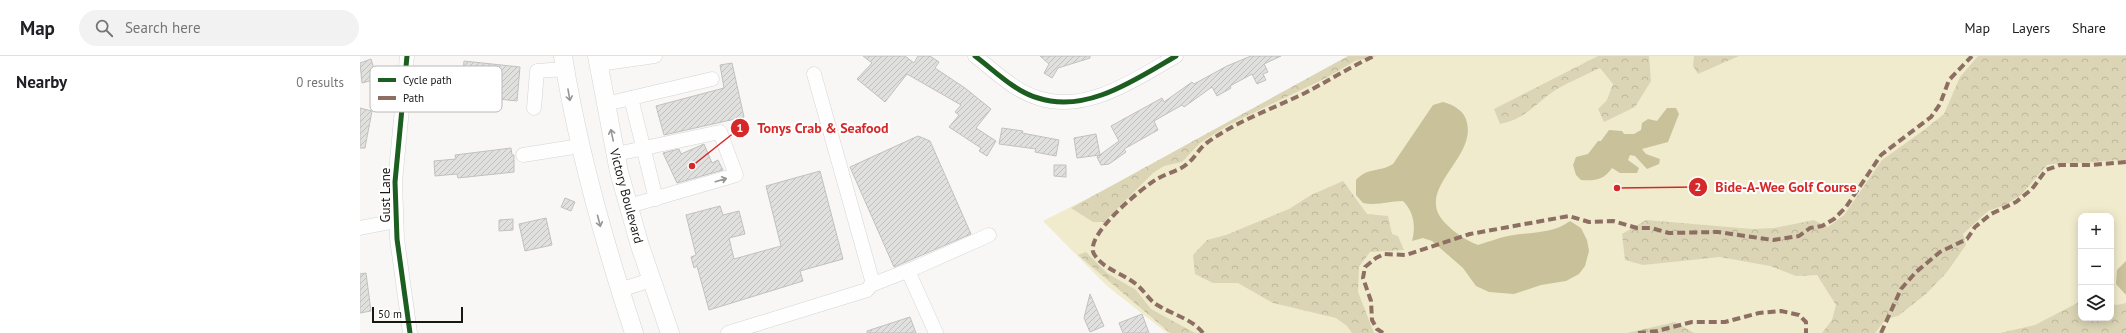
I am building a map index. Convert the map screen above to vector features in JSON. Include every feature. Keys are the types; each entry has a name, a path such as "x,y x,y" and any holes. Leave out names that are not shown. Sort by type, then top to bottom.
{"main road":[{"name":"Victory Boulevard","path":"598,60 616,154 629,206 651,280 670,333"},
{"path":"564,62 580,146 602,233 634,333"}],"street":[{"name":"Gust Lane","path":"406,66 407,56"},
{"path":"598,60 655,56"},
{"path":"975,56 1024,92 1045,100 1067,103 1103,94 1176,56"},
{"path":"534,108 537,71 564,62"},
{"path":"814,74 872,280 871,285"},
{"path":"606,104 712,79"},
{"path":"631,98 656,199"},
{"name":"Gust Lane","path":"402,112 395,182 396,221 410,333"},
{"path":"616,154 643,150 720,132 736,175 629,206"},
{"path":"523,155 580,146"},
{"path":"360,228 396,221"},
{"path":"728,333 867,290 871,285 908,271 989,235"},
{"path":"908,271 936,333"},
{"path":"620,290 651,280"}],"shaded area":[{"path":"1351,56 2126,56 2126,333 1167,333 1107,286 1043,221 1163,160"},
{"path":"1443,102 1455,107 1461,112 1467,123 1467,136 1463,149 1440,186 1436,199 1437,211 1445,223 1460,236 1478,245 1508,236 1540,232 1556,228 1570,221 1581,228 1587,240 1589,251 1585,266 1579,274 1566,281 1541,285 1514,294 1489,292 1476,286 1463,268 1432,241 1423,238 1412,241 1414,225 1412,215 1407,205 1403,201 1368,204 1363,203 1356,195 1356,180 1365,173 1388,167 1393,164 1433,105"},
{"path":"1667,108 1676,108 1679,114 1668,142 1642,149 1646,154 1660,159 1659,164 1647,169 1635,156 1630,155 1628,160 1639,168 1637,173 1620,173 1612,168 1606,175 1595,180 1581,180 1576,175 1573,165 1576,157 1588,154 1598,141 1601,141 1609,130 1622,131 1624,134 1634,134 1641,130 1642,123 1648,119 1657,121"},
{"path":"2126,261 2125,294 2116,284 2117,270"}],"green space":[{"path":"1348,56 1377,56 1355,61 1326,78 1232,123 1200,143 1182,162 1164,166 1153,173 1104,222 1093,222 1071,208"},
{"path":"1598,56 1649,56 1651,81 1635,107 1604,122 1598,109 1607,100 1613,84 1600,68 1557,89 1531,110 1517,118 1500,124 1494,109"},
{"path":"1694,56 1739,56 1698,74 1693,66"},
{"path":"1978,56 2126,56 2126,161 2114,160 2047,165 2021,195 2005,205 1988,211 1963,234 1966,245 1947,272 1926,294 1898,316 1886,319 1875,333 1822,333 1832,320 1836,305 1817,275 1796,276 1770,266 1720,257 1643,265 1625,260 1622,234 1646,220 1752,229 1774,228 1814,220 1828,227 1844,215 1882,160 1944,114 1960,77"},
{"path":"1343,181 1367,214 1388,216 1392,234 1398,236 1404,250 1370,252 1359,267 1358,292 1374,333 1352,333 1347,326 1336,318 1273,303 1238,283 1213,283 1195,274 1193,255 1207,240 1226,235 1289,209 1311,195"},
{"path":"1086,252 1107,273 1136,290 1151,309 1195,333 1170,333 1078,255"},
{"path":"2078,303 2078,321 2114,321 2114,304 2126,303 2126,333 2000,333 2035,325"},
{"path":"1675,322 1694,333 1627,333"}],"building":[{"path":"863,56 905,56 914,63 918,56 930,56 939,62 935,68 965,88 991,109 976,128 996,141 987,156 979,151 981,148 949,127 959,115 955,112 961,105 907,74 885,102 857,79 872,63"},
{"path":"1040,56 1090,56 1090,58 1058,68 1052,78 1044,73 1049,64"},
{"path":"1251,56 1281,56 1264,64 1268,72 1263,74 1266,80 1257,84 1252,74 1230,86 1231,88 1217,96 1212,87 1184,107 1182,105 1154,121 1158,130 1124,149 1126,152 1109,164 1101,165 1097,157 1119,141 1111,126 1162,98 1164,102 1192,82 1194,84 1227,66"},
{"path":"371,59 373,66 370,66 370,81 362,83 360,63"},
{"path":"464,61 520,67 517,101 502,99 502,66 464,66"},
{"path":"732,63 744,117 664,135 656,106 724,88 720,65"},
{"path":"360,108 372,112 365,148 360,148"},
{"path":"1002,128 1023,131 1022,133 1059,140 1056,156 1035,152 1036,149 999,144"},
{"path":"1096,134 1100,155 1077,158 1074,138"},
{"path":"918,136 930,141 971,234 894,267 850,167"},
{"path":"704,144 712,163 718,160 723,170 677,183 663,153 679,149 681,154"},
{"path":"511,148 512,155 514,155 514,172 458,178 457,174 435,176 434,161 456,159 455,155"},
{"path":"1054,165 1066,165 1066,177 1054,176"},
{"path":"820,171 843,259 800,271 803,281 709,310 697,266 694,268 691,257 696,255 686,215 720,206 723,215 739,211 745,234 729,238 734,259 781,246 766,186"},
{"path":"565,198 575,202 571,211 561,207"},
{"path":"546,218 552,245 525,251 519,224"},
{"path":"513,219 513,230 499,231 499,220"},
{"path":"366,273 371,311 360,313 360,274"},
{"path":"1090,294 1104,326 1090,332 1084,318"},
{"path":"1142,314 1149,333 1123,333 1119,323"},
{"path":"910,317 916,333 867,333 867,331"}],"marked path":[{"path":"1203,333 1194,324 1155,304 1131,280 1102,263 1094,254 1093,246 1097,236 1105,224 1128,202 1157,179 1190,162 1205,144 1243,121 1305,93 1374,56"},
{"path":"1383,333 1377,329 1372,320 1371,301 1363,278 1365,267 1376,258 1384,254 1406,255 1470,234 1569,216 1589,222 1613,221 1637,228 1651,228 1669,233 1718,232 1773,240 1799,236 1810,228 1822,226 1834,219 1846,207 1881,155 1931,117 1940,104 1949,80 1972,56"},
{"path":"1881,333 1901,289 1916,272 1940,252 1967,239 1975,227 1991,214 2016,202 2032,189 2046,170 2060,165 2090,165 2126,162"},
{"path":"1638,333 1657,331 1692,322 1725,322 1759,313 1781,311 1799,315 1806,322 1806,333"}],"cycle path":[{"path":"406,66 407,56"},
{"path":"975,56 1021,91 1038,98 1056,102 1093,98 1110,92 1128,84 1176,56"},
{"path":"402,112 395,182 397,239 410,333"}],"place":[{"name":"Tonys Crab & Seafood","path":"692,166"},
{"name":"Bide-A-Wee Golf Course","path":"1617,188"}]}
